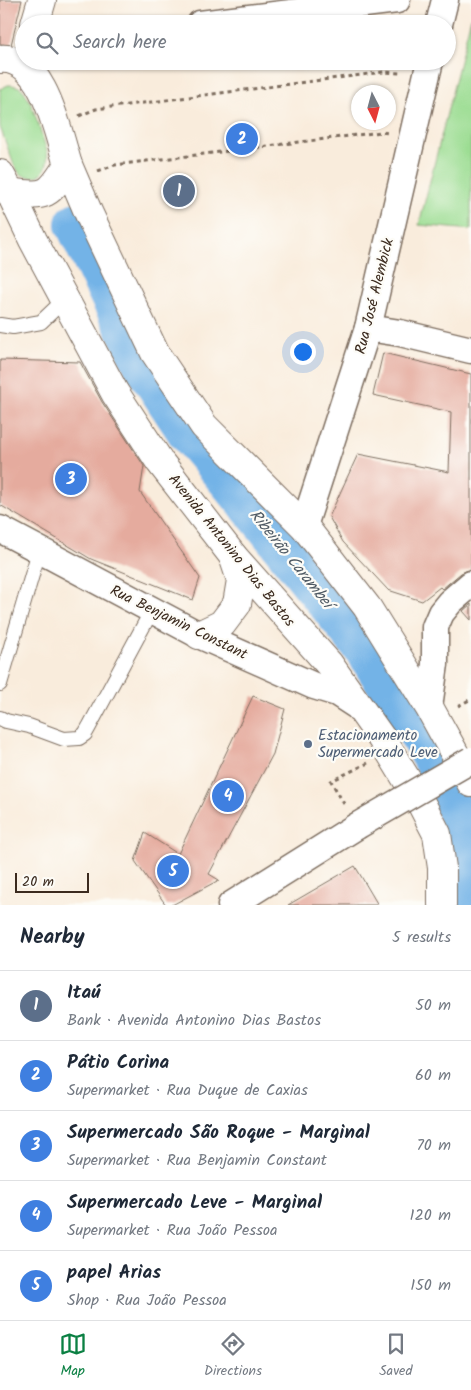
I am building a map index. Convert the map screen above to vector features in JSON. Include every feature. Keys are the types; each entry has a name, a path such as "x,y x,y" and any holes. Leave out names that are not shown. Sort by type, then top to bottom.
{"main road":[{"path":"38,15 42,0"},
{"path":"36,70 71,172 155,353 204,426 304,526 367,607 429,707 471,783"},
{"path":"3,192 44,193 71,172"},
{"name":"Avenida Antonino Dias Bastos","path":"3,192 33,240 115,393 160,462 233,556 329,664 390,752 438,834 442,868 442,905"},
{"path":"199,634 222,624 236,604 241,580 233,556"}],"street":[{"path":"274,15 397,0"},
{"path":"441,15 445,0"},
{"name":"Rua José Alembick","path":"304,526 368,328 429,70"},
{"path":"368,328 400,333 471,350"},
{"name":"Rua Benjamin Constant","path":"0,529 199,634 314,686 337,693 360,708"},
{"path":"429,707 436,664 435,626 441,613 471,584"},
{"path":"230,905 357,826 471,760"}],"lane":[{"path":"0,324 13,327 41,322 65,300"},
{"path":"0,684 39,550"},
{"path":"0,718 64,739 79,738 89,727 152,610"}],"path":[{"path":"55,125 96,109 384,72 414,70"},
{"path":"71,172 381,132 412,137"},
{"path":"357,826 331,781 390,752"}],"green space":[{"path":"471,17 471,230 419,225"},
{"path":"8,85 16,86 23,90 40,128 48,158 45,169 38,176 33,177 20,174 14,165 0,127 0,89"}],"building":[{"path":"0,0 22,0 18,15 15,15 15,29 11,45 0,44"},
{"path":"383,353 471,374 471,569 461,573 442,589 440,587 422,601 388,590 343,542 329,517 358,454 449,472 451,412 373,395"},
{"path":"0,360 80,362 102,402 144,466 140,492 200,578 193,600 91,559 0,505"},
{"path":"471,604 471,620 463,611"},
{"path":"253,696 285,709 273,754 209,874 219,880 172,905 166,905 135,861 145,833 178,854"},
{"path":"355,866 378,905 288,905"}],"waterway":[{"name":"Ribeirão Carambeí","path":"77,224 145,365 188,430 264,521 366,649 418,730 450,788 463,824 468,868 468,905"}],"place":[{"name":"Pátio Corina","path":"242,139"},
{"name":"Itaú","path":"179,191"},
{"name":"Supermercado São Roque - Marginal","path":"71,479"},
{"name":"Estacionamento Supermercado Leve","path":"308,744"},
{"name":"Supermercado Leve - Marginal","path":"228,796"},
{"name":"papel Arias","path":"173,871"}]}
